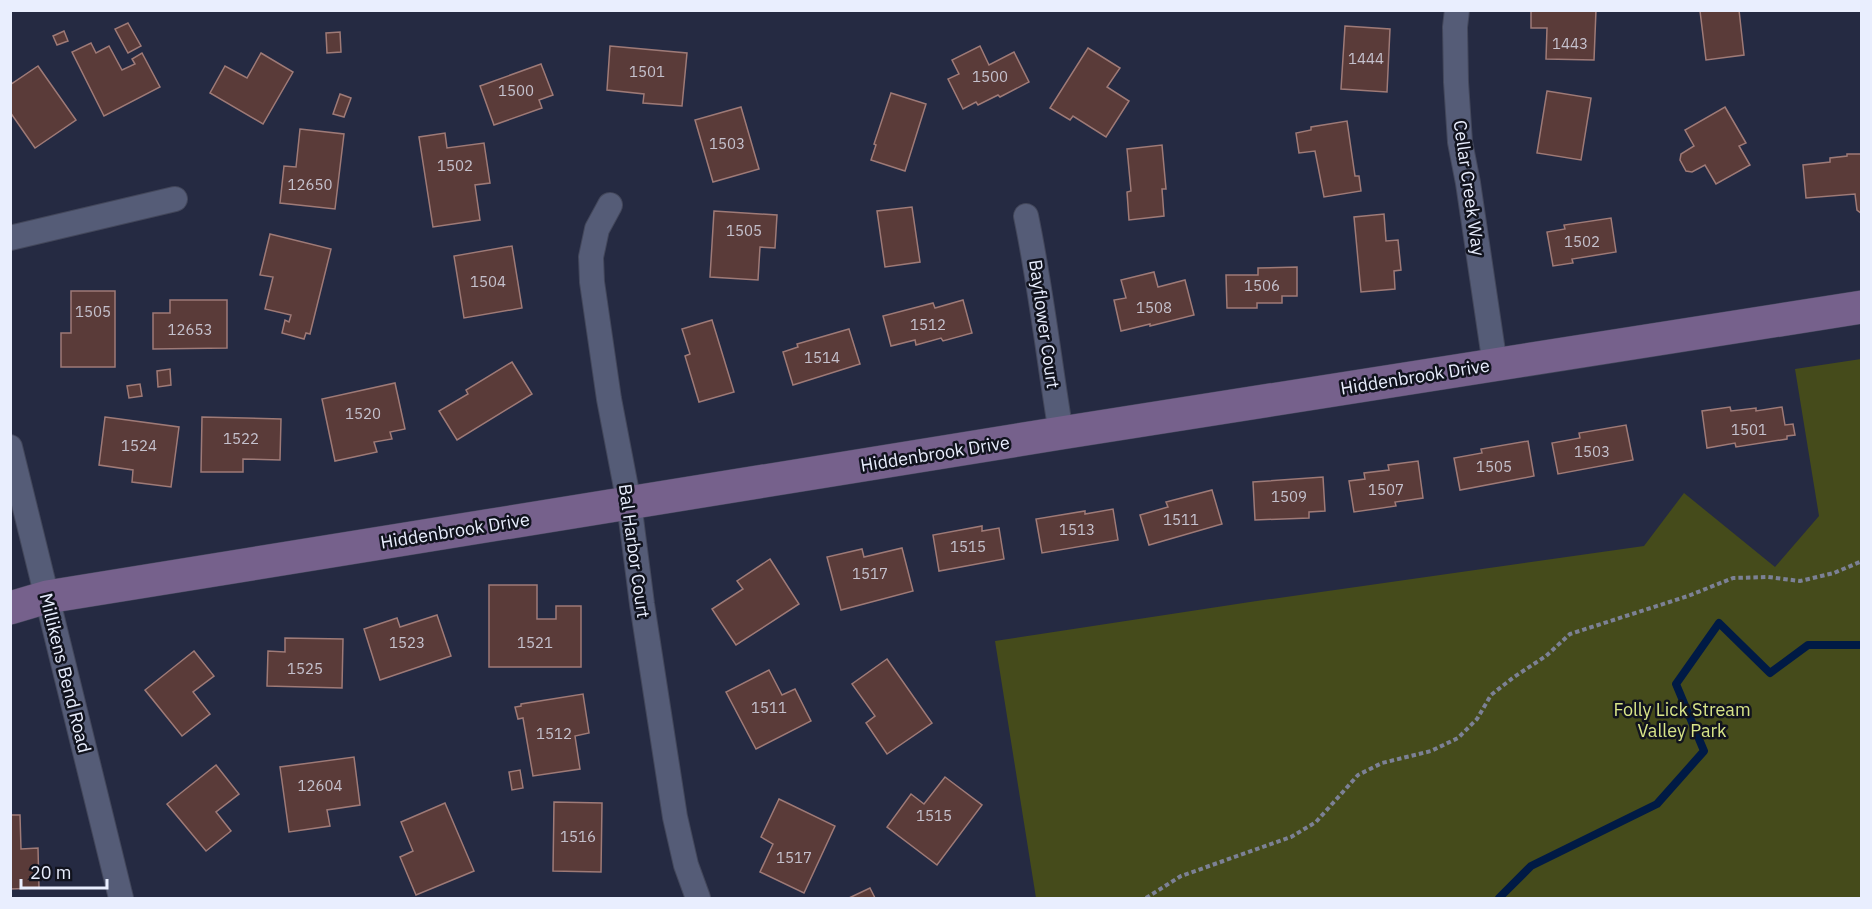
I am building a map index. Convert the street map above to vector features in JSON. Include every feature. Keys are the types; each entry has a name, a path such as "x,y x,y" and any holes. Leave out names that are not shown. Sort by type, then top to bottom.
{"street":[{"name":"Cellar Creek Way","path":"1457,10 1456,82 1460,142 1495,365"},
{"path":"10,238 175,199"},
{"name":"Bal Harbor Court","path":"610,205 597,229 591,257 592,282 609,399 629,503 675,817 686,865 698,898"},
{"name":"Bayflower Court","path":"1026,216 1038,276 1061,434"},
{"name":"Hiddenbrook Drive","path":"10,608 47,597 1862,307"},
{"name":"Millikens Bend Road","path":"10,447 121,898"}],"path":[{"path":"1146,898 1181,876 1300,832 1316,822 1358,775 1382,764 1431,751 1458,738 1477,719 1491,695 1546,656 1570,634 1669,603 1733,578 1768,577 1800,581 1834,573 1862,561"}],"green space":[{"name":"Folly Lick Stream Valley Park","path":"1861,359 1861,898 1036,898 995,641 1644,546 1684,493 1775,567 1819,516 1795,369"}],"building":[{"path":"1531,10 1596,10 1594,60 1546,59 1547,28 1531,28"},
{"path":"1698,10 1739,10 1744,55 1706,60 1700,11"},
{"path":"128,23 141,46 128,53 115,29"},
{"path":"1345,26 1390,29 1387,92 1341,89"},
{"path":"64,31 68,41 57,45 53,36"},
{"path":"340,32 341,52 327,53 326,33"},
{"path":"91,43 96,53 109,46 122,70 135,64 132,59 142,53 160,87 104,116 72,52"},
{"path":"610,46 687,53 682,106 643,103 644,94 607,90"},
{"path":"980,46 989,65 1014,52 1029,82 1000,97 998,95 978,105 976,102 963,109 948,79 959,74 952,60"},
{"path":"1088,48 1120,68 1107,87 1129,101 1106,137 1073,116 1070,120 1050,108"},
{"path":"261,53 293,72 263,124 210,93 225,66 247,78"},
{"path":"541,64 553,95 539,100 542,108 494,125 480,86"},
{"path":"38,66 76,120 35,148 10,112 10,85"},
{"path":"1547,91 1591,98 1581,160 1537,153"},
{"path":"891,93 926,104 905,171 871,160"},
{"path":"340,94 351,98 344,117 333,114"},
{"path":"741,107 759,169 713,182 695,120"},
{"path":"1725,107 1746,143 1739,146 1750,165 1716,184 1705,165 1692,172 1686,171 1680,160 1681,154 1694,146 1685,130"},
{"path":"1347,121 1355,176 1359,176 1361,191 1324,197 1315,151 1299,153 1296,133 1311,130 1311,127"},
{"path":"300,129 344,134 335,209 280,203 284,166 296,167"},
{"path":"445,133 447,148 484,143 490,183 475,185 480,220 433,227 419,137"},
{"path":"1162,145 1166,189 1162,189 1164,216 1129,220 1127,192 1131,191 1127,149"},
{"path":"1847,154 1862,154 1862,214 1857,210 1855,194 1806,198 1803,165 1830,162 1830,158 1847,156"},
{"path":"912,207 920,262 885,267 877,211"},
{"path":"714,211 777,215 775,248 760,247 758,280 710,277"},
{"path":"1384,214 1386,241 1398,240 1401,270 1394,271 1395,289 1361,292 1354,217"},
{"path":"1611,218 1616,252 1572,259 1573,263 1553,266 1547,232 1565,229 1564,225"},
{"path":"270,234 331,249 310,334 306,333 304,339 282,333 285,320 289,322 291,315 265,309 273,277 260,275"},
{"path":"512,246 522,308 464,318 454,256"},
{"path":"1297,267 1297,296 1282,296 1282,303 1257,303 1257,308 1227,308 1226,275 1258,275 1258,268"},
{"path":"1154,272 1158,287 1185,280 1194,315 1121,331 1114,300 1126,298 1121,280"},
{"path":"71,291 115,291 115,367 61,367 61,333 71,333"},
{"path":"170,300 227,300 227,348 153,349 153,313 170,313"},
{"path":"963,300 972,333 943,341 941,338 916,345 915,340 891,346 883,316 933,303 935,308"},
{"path":"712,320 734,392 699,402 685,356 690,354 682,329"},
{"path":"849,329 860,364 793,385 783,352 798,347 797,344"},
{"path":"512,362 532,394 457,440 439,411 468,394 466,390"},
{"path":"170,369 171,385 158,387 157,371"},
{"path":"395,383 405,429 390,432 392,439 374,442 377,452 335,461 322,399"},
{"path":"140,384 142,396 129,398 127,386"},
{"path":"1730,407 1731,411 1756,408 1756,411 1782,407 1785,425 1793,424 1795,435 1787,436 1787,439 1736,447 1735,443 1707,448 1702,411"},
{"path":"105,417 179,427 171,487 132,482 133,470 99,465"},
{"path":"202,417 281,419 280,460 243,459 243,472 201,472"},
{"path":"1626,425 1633,460 1558,474 1552,443 1580,438 1579,433"},
{"path":"1528,441 1534,476 1460,490 1454,458 1482,453 1481,449"},
{"path":"1418,461 1423,498 1395,502 1396,506 1354,512 1349,481 1365,479 1364,473 1389,470 1388,465"},
{"path":"1323,477 1325,511 1309,512 1309,518 1255,520 1253,482"},
{"path":"1212,490 1222,524 1149,545 1140,515 1168,507 1166,502"},
{"path":"1113,509 1118,540 1042,553 1036,519"},
{"path":"982,526 982,531 999,528 1004,559 939,571 933,535"},
{"path":"902,548 913,591 841,610 827,557 862,549 864,557"},
{"path":"770,559 799,604 736,645 712,609 743,589 737,581"},
{"path":"489,585 537,585 537,619 556,619 556,606 581,606 581,667 489,667"},
{"path":"437,615 451,656 380,680 364,629 397,618 400,627"},
{"path":"285,638 343,639 342,688 267,686 268,651 285,652"},
{"path":"194,651 214,676 193,692 210,714 182,736 145,690"},
{"path":"887,659 932,723 887,754 866,723 875,716 852,684"},
{"path":"769,670 782,695 795,689 811,721 756,749 726,692"},
{"path":"583,694 589,733 575,736 580,769 533,776 523,718 518,719 515,707 521,704"},
{"path":"354,757 360,805 327,810 330,826 289,832 280,767"},
{"path":"216,765 239,794 216,812 231,831 206,851 167,804"},
{"path":"520,770 523,788 512,790 509,772"},
{"path":"945,777 982,805 937,865 887,827 911,794 924,804"},
{"path":"779,799 835,826 804,893 760,872 773,844 761,837"},
{"path":"554,802 602,803 601,872 553,871"},
{"path":"445,803 474,871 416,895 400,857 413,851 401,822"},
{"path":"10,815 20,815 21,849 38,848 39,888 10,889"},
{"path":"870,888 875,898 849,898"}],"waterway":[{"path":"1499,898 1531,866 1657,804 1704,751 1676,684 1719,623 1770,673 1808,645 1862,645"}]}
